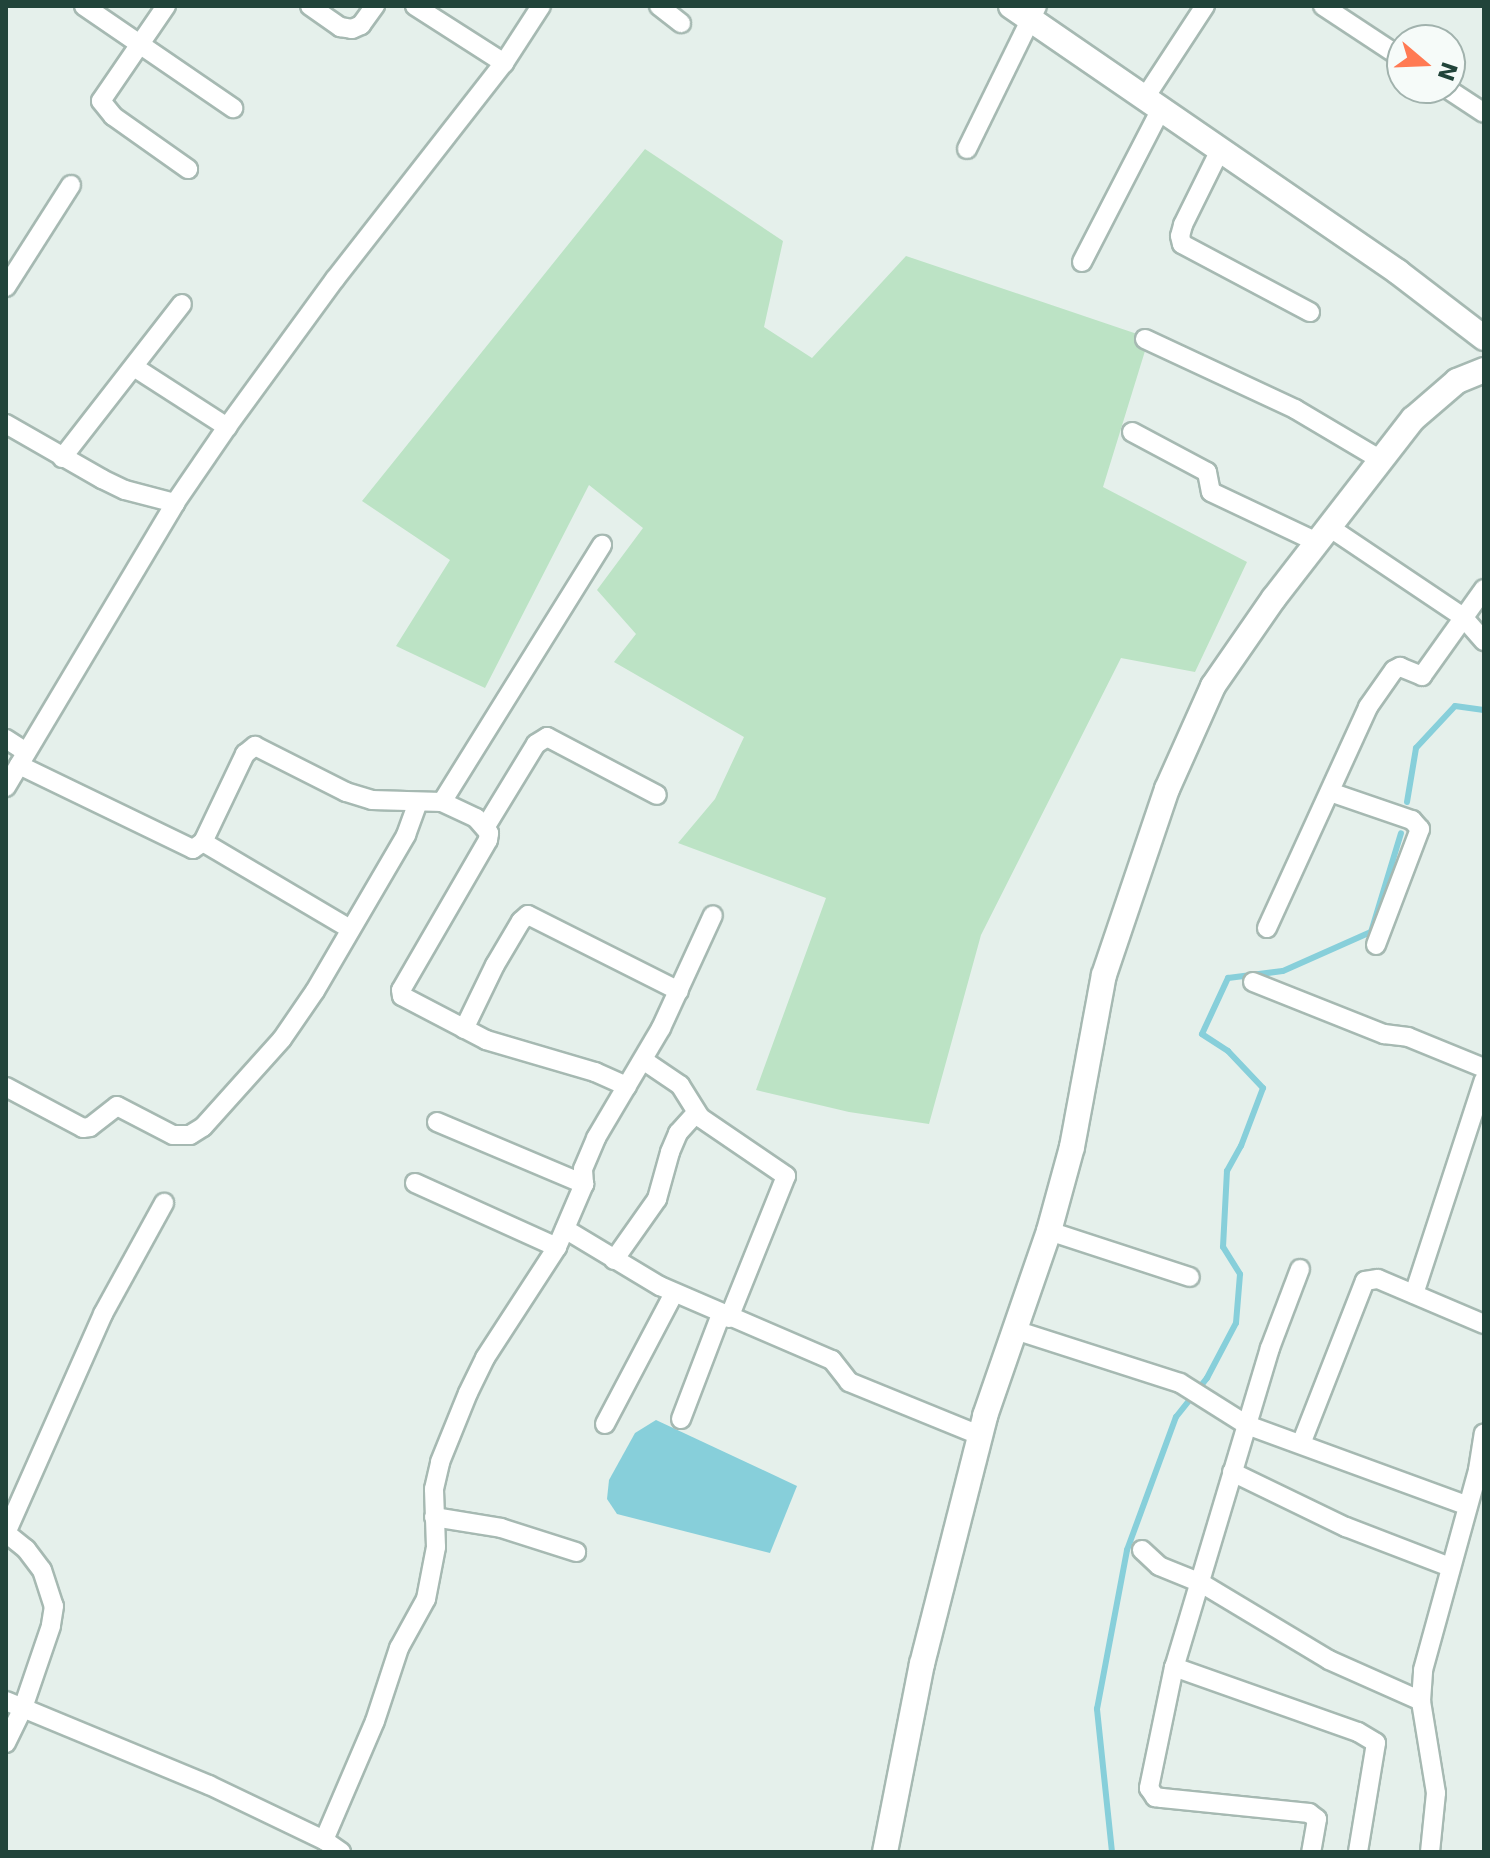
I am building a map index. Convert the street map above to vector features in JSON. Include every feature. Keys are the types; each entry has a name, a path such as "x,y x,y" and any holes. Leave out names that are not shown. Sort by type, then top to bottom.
{"street":[{"path":"84,6 233,108"},
{"path":"166,6 104,92 101,101 104,109 188,169"},
{"path":"310,6 340,27 352,29 361,25 375,6"},
{"path":"415,6 504,63"},
{"path":"6,787 175,503 227,427 335,279 504,63 541,6"},
{"path":"659,6 681,23"},
{"path":"1082,262 1154,101 1205,6"},
{"path":"1323,6 1386,47"},
{"path":"967,149 1026,10 1398,272 1484,338"},
{"path":"1466,101 1484,113"},
{"path":"1221,148 1183,225 1180,236 1182,244 1310,312"},
{"path":"6,287 71,185"},
{"path":"62,458 182,304"},
{"path":"1145,339 1295,409 1381,460"},
{"path":"134,367 227,427"},
{"path":"885,1852 922,1664 981,1436 1049,1231 1072,1147 1104,975 1167,789 1213,686 1323,534 1413,419 1457,381 1484,370"},
{"path":"6,424 62,458 125,490 175,503"},
{"path":"1132,432 1207,472 1211,492 1323,534 1463,617 1484,641"},
{"path":"442,802 602,545"},
{"path":"1267,928 1368,707 1394,670 1400,667 1422,676 1484,589"},
{"path":"627,1086 464,1029 408,1001 401,990 488,840 486,826 536,744 547,737 657,795"},
{"path":"6,739 22,758 184,847 199,848 245,754 255,746 346,792 372,800 442,802 486,826"},
{"path":"1330,792 1412,820 1420,829 1376,945"},
{"path":"6,1087 83,1128 90,1127 117,1106 157,1129 190,1135 203,1127 282,1039 315,991 406,835 418,802"},
{"path":"203,842 350,929"},
{"path":"464,1029 495,965 521,921 528,915 679,991"},
{"path":"324,1840 375,1721 399,1648 426,1599 436,1547 434,1489 440,1462 468,1393 485,1358 557,1247 584,1184 583,1169 679,991 713,915"},
{"path":"1253,982 1384,1034 1408,1037 1484,1068"},
{"path":"643,1060 680,1085 696,1113 786,1176 762,1242 725,1316 681,1419"},
{"path":"1414,1294 1478,1123 1484,1080"},
{"path":"614,1260 657,1199 678,1133 696,1113"},
{"path":"437,1122 584,1184"},
{"path":"415,1183 557,1247"},
{"path":"6,1743 14,1705 51,1626 54,1606 42,1570 26,1549 6,1533 103,1314 164,1203"},
{"path":"565,1229 674,1293 832,1360 849,1382 981,1436"},
{"path":"1049,1231 1190,1277"},
{"path":"1300,1269 1270,1348 1174,1667 1151,1793 1162,1798 1309,1813 1317,1819 1311,1852"},
{"path":"1301,1444 1365,1281 1378,1279 1484,1324"},
{"path":"605,1424 674,1293"},
{"path":"1015,1330 1137,1372 1180,1383 1211,1399 1247,1425 1468,1506"},
{"path":"1430,1852 1436,1793 1421,1701 1423,1670 1450,1567 1481,1471 1484,1433"},
{"path":"1232,1472 1346,1527 1450,1567"},
{"path":"434,1517 501,1528 576,1552"},
{"path":"1142,1550 1159,1566 1201,1583 1329,1660 1421,1701"},
{"path":"1174,1667 1358,1732 1376,1743 1365,1851"},
{"path":"14,1705 209,1785 324,1840 341,1852"}],"green space":[{"path":"645,149 783,241 764,327 812,358 906,256 1149,338 1103,487 1247,562 1195,672 1121,658 981,935 929,1124 849,1112 756,1090 826,898 678,843 715,799 744,737 614,662 636,634 597,590 643,528 589,485 485,688 396,646 450,560 362,501"}],"water":[{"path":"656,1420 797,1486 770,1553 617,1514 607,1499 609,1480 635,1433"}],"waterway":[{"path":"1407,802 1416,748 1455,706 1484,710"},
{"path":"1112,1852 1097,1709 1127,1550 1176,1417 1207,1378 1236,1323 1240,1274 1223,1247 1227,1171 1241,1146 1263,1088 1228,1051 1202,1034 1228,978 1283,971 1371,932 1401,833"}]}
